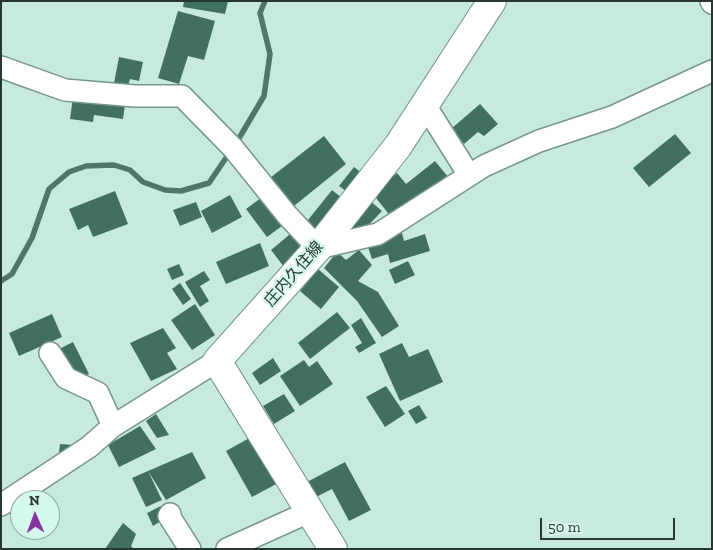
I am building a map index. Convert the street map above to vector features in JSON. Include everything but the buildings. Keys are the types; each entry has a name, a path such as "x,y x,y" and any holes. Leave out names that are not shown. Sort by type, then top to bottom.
{"main road":[{"name":"庄内久住線","path":"217,361 318,248 398,146 492,1"},
{"path":"217,361 333,549"}],"street":[{"path":"1,66 65,90 135,96 182,96 233,148 287,215 318,248 378,234 484,166 539,142 612,117 712,71"},
{"path":"425,105 469,175"},
{"path":"50,353 66,378 98,393 113,426"},
{"path":"1,505 89,447 113,426 217,361"},
{"path":"227,549 311,511"},
{"path":"170,514 169,516 190,549"}],"waterway":[{"path":"235,145 264,96 270,54 260,13 265,1"},
{"path":"1,281 12,274 32,238 49,189 69,172 86,166 114,165 130,170 143,182 165,190 181,191 209,183 230,152"}]}
